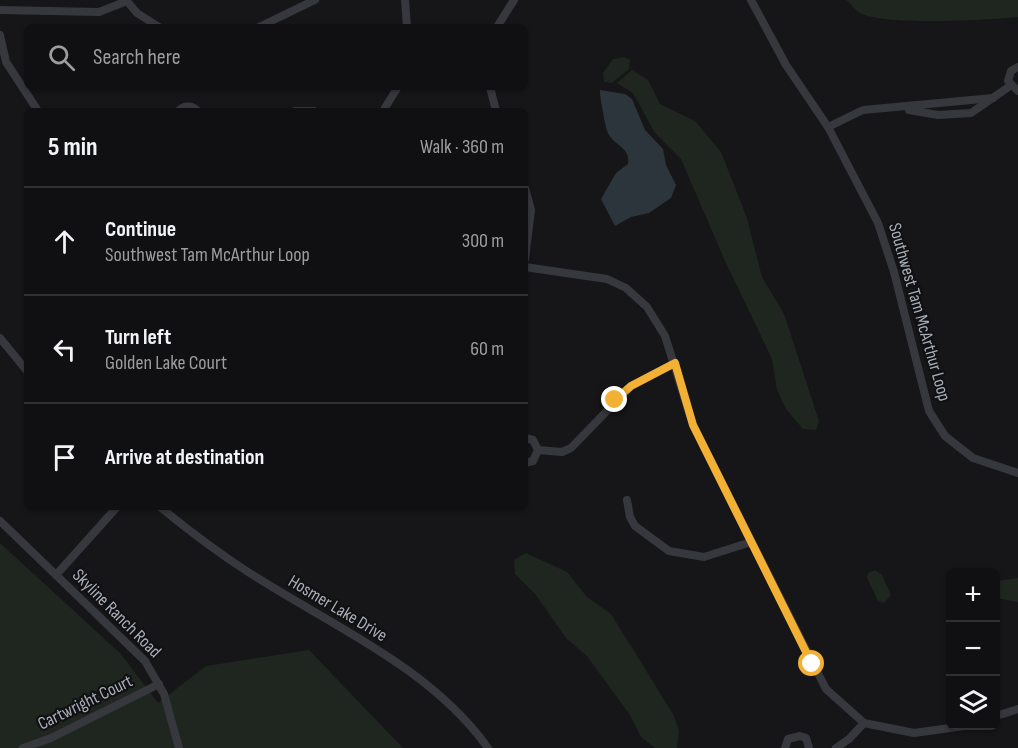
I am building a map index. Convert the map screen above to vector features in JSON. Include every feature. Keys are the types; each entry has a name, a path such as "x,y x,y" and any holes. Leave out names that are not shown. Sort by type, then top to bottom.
{"street":[{"path":"0,10 99,12 126,0 137,13 154,24"},
{"path":"265,24 315,0"},
{"path":"405,0 407,24"},
{"path":"499,24 514,0"},
{"name":"Southwest Tam McArthur Loop","path":"751,0 786,64 828,127 878,223 894,272 929,411 945,436 973,458 1018,473"},
{"path":"0,35 6,62 24,90"},
{"path":"828,127 863,110 993,98 1014,89 1008,76 1018,67"},
{"path":"24,90 36,108"},
{"path":"385,108 396,90"},
{"path":"491,90 495,108"},
{"path":"528,199 531,210 528,235"},
{"path":"528,267 607,279 626,288 647,307 665,336 693,425 826,689 864,723 914,734 946,729"},
{"path":"0,338 24,367"},
{"path":"538,450 562,452 571,448 631,386 675,363"},
{"path":"528,439 533,440 538,450"},
{"path":"528,462 532,461 538,450"},
{"path":"627,500 630,517 635,526 669,551 704,556 751,542"},
{"path":"56,575 114,510"},
{"name":"Hosmer Lake Drive","path":"164,510 194,535 247,572 359,640 437,691 465,719 488,748"},
{"name":"Skyline Ranch Road","path":"0,521 135,649 159,684 169,705 179,748"},
{"name":"Cartwright Court","path":"23,748 62,733 159,684"},
{"path":"1000,715 1018,709"},
{"path":"836,748 849,739 864,723"},
{"path":"785,748 788,740 800,736 806,738 809,748"}],"shaded area":[{"path":"846,0 1018,0 1018,17 936,21 890,20 860,13"},
{"path":"625,57 630,60 629,69 612,83 604,82 603,73 613,59"},
{"path":"632,70 648,80 660,104 695,121 721,152 747,218 762,277 784,314 819,421 816,430 803,429 786,409 777,390 772,359 725,261 681,159 655,133 633,93 617,83"},
{"path":"600,90 625,94 632,99 645,130 663,149 666,165 676,185 671,198 649,213 631,217 615,226 601,199 616,173 628,164 628,158 625,150 608,133"},
{"path":"0,543 121,654 158,703 206,666 309,650 403,748 0,748"},
{"path":"526,553 567,572 587,597 611,614 673,714 679,730 677,748 655,748 641,737 630,715 587,656 566,638 536,595 515,574 514,560"},
{"path":"875,570 882,575 891,595 884,603 878,601 867,578 868,573"},
{"path":"1018,578 1018,602 1000,599 1000,580"}],"route":[{"path":"615,400 631,386 675,363 685,405 693,425 812,664"}]}
